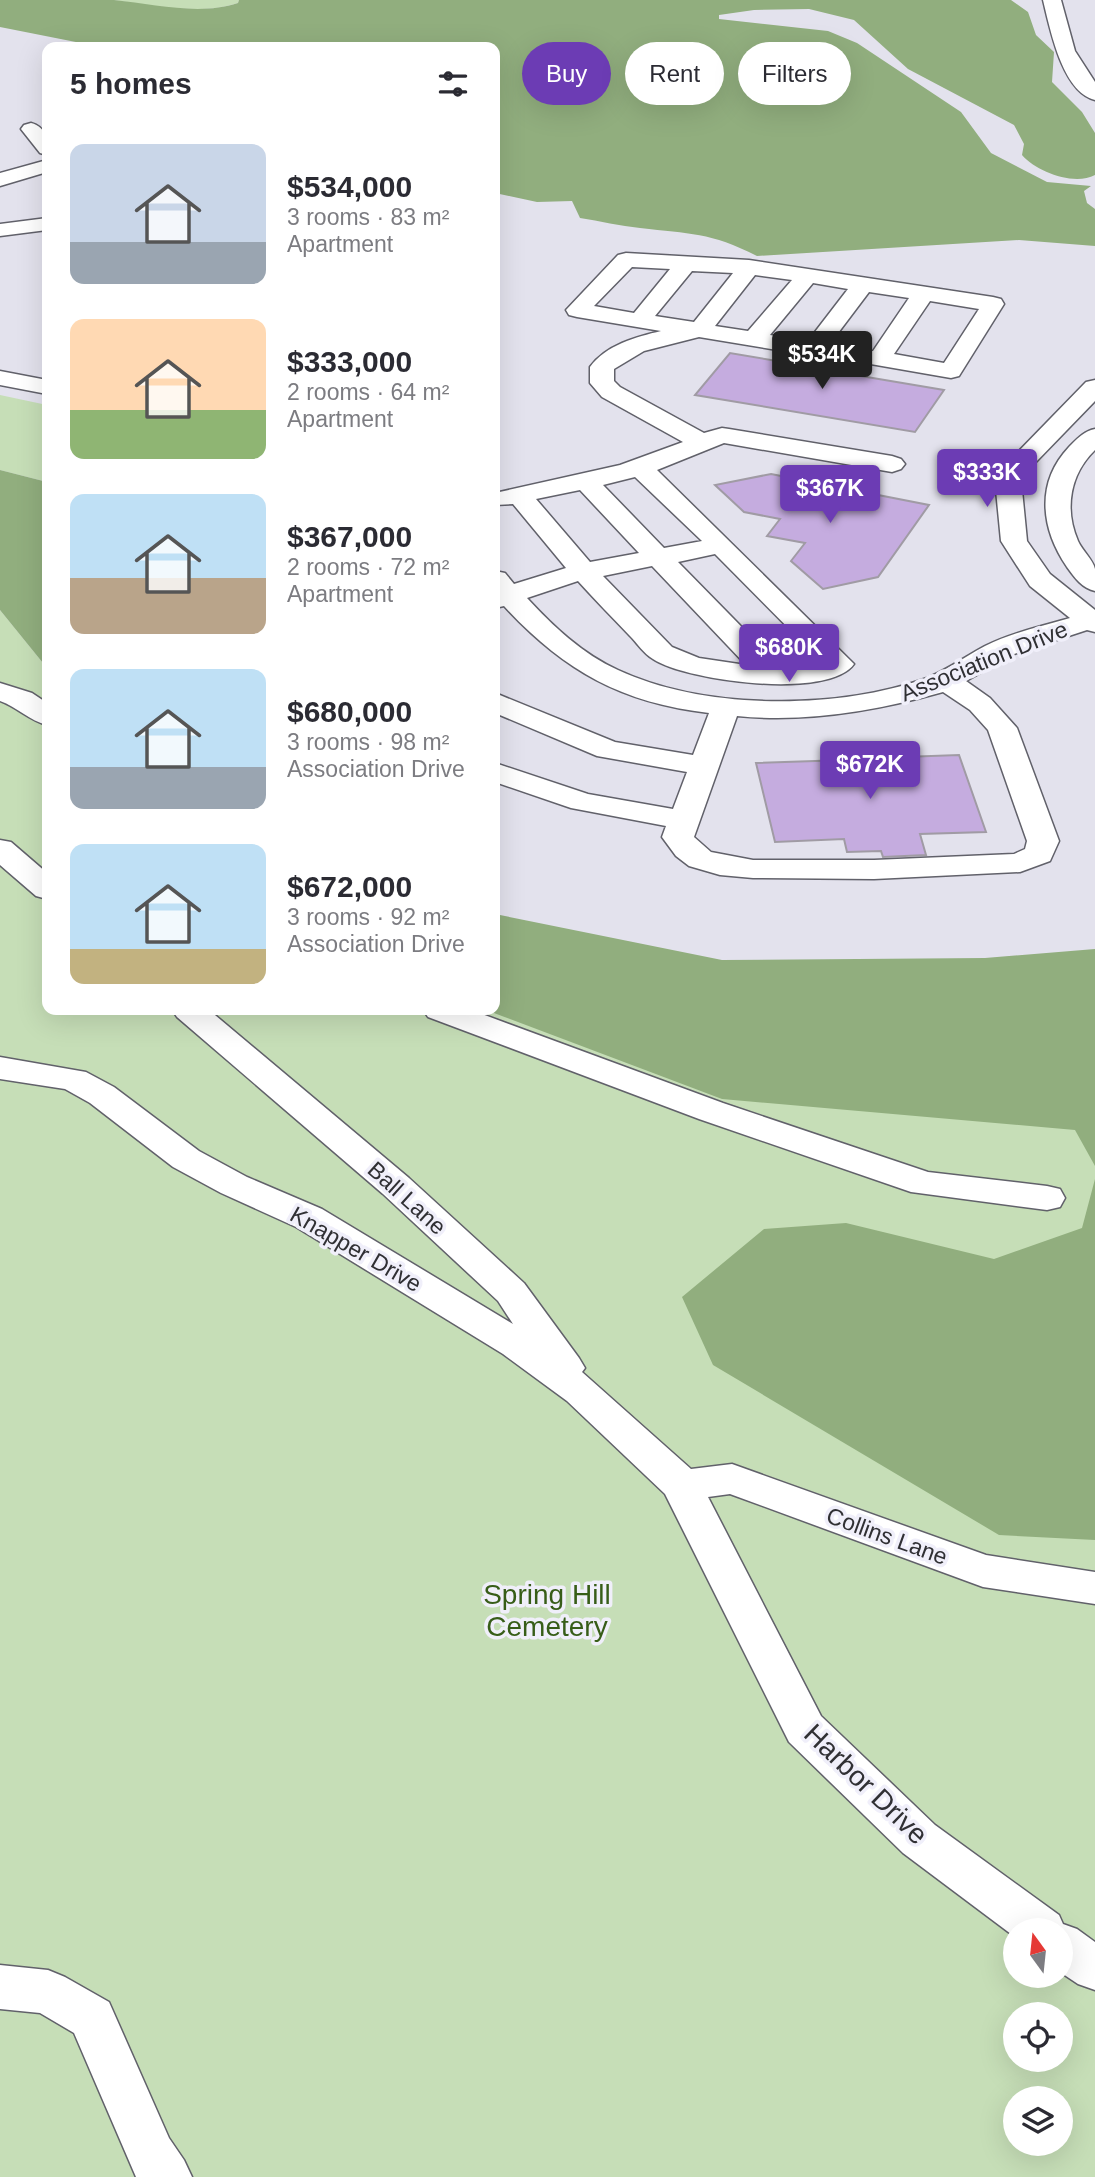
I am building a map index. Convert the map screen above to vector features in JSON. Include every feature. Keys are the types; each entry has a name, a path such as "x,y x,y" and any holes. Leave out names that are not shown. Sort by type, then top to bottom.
{"street":[{"path":"1052,0 1066,58 1080,79 1095,94"},
{"path":"31,129 42,143"},
{"path":"0,164 42,158"},
{"path":"0,180 42,167"},
{"path":"23,206 42,214"},
{"path":"0,230 42,225"},
{"path":"863,284 820,350 577,310 626,260 748,267 863,284 923,294 993,304 951,371 873,358 923,294"},
{"path":"640,320 686,264"},
{"path":"702,442 611,392 602,383 602,367 616,353 631,346 699,330 748,267"},
{"path":"754,339 807,276"},
{"path":"0,377 42,386"},
{"path":"1093,621 1040,580 1014,541 1009,490 1024,460 1095,387"},
{"path":"507,497 640,467 676,456 722,435 892,464"},
{"path":"1095,436 1073,458 1061,481 1056,516 1068,549 1095,583"},
{"path":"507,497 662,653 693,666 771,674 816,674 840,664 640,467"},
{"path":"584,480 771,674"},
{"path":"500,591 721,545"},
{"name":"Association Drive","path":"500,591 571,655 622,682 671,696 777,710 836,707 890,699 945,680 1003,649 1093,621"},
{"path":"726,705 678,837 687,851 701,859 723,865 854,872 1020,863 1039,854 1043,841 1002,728 980,704 945,680"},
{"path":"0,692 22,699 42,713"},
{"path":"500,704 608,750 704,766"},
{"path":"500,774 582,802 684,820"},
{"path":"0,849 42,885"},
{"name":"Ball Lane","path":"205,1015 511,1292 582,1391"},
{"path":"453,1015 711,1111 924,1184 1047,1198"},
{"name":"Knapper Drive","path":"0,1068 74,1080 102,1095 186,1159 234,1185 309,1218 517,1344 582,1391 682,1485"},
{"name":"Collins Lane","path":"682,1485 732,1479 983,1571 1095,1588"},
{"name":"Harbor Drive","path":"682,1485 805,1729 919,1839 1026,1918"},
{"path":"1073,1953 1095,1969"},
{"path":"0,1987 48,1992 92,2018 150,2154 166,2177"}],"green space":[{"path":"0,0 114,0 208,9 238,3 239,0 1011,0 1028,12 1036,35 1054,52 1052,82 1082,112 1095,133 1095,175 1067,178 1037,167 1022,155 1024,144 1014,125 908,69 854,20 809,9 754,10 719,15 719,19 828,31 857,43 961,112 991,153 1047,182 1091,186 1084,191 1087,203 1095,209 1095,246 1019,240 757,256 726,242 700,235 580,218 572,201 537,202 500,194 500,42 76,42 0,27"},
{"path":"112,0 239,0 238,3 223,7 192,9"},
{"path":"0,395 42,404 42,481 0,470"},
{"path":"0,470 42,481 42,662 0,610"},
{"name":"Spring Hill Cemetery","path":"0,610 42,662 42,1015 500,1015 500,1011 1095,1090 1095,2177 0,2177"},
{"path":"500,915 722,960 985,958 1095,949 1095,1166 1075,1130 722,1099 499,1015"},
{"path":"1095,1179 1095,1540 999,1535 713,1365 682,1297 764,1229 846,1223 994,1259 1082,1228"}],"building":[{"path":"839,350 855,353 853,359 861,365 855,375 944,390 915,432 695,395 730,353 812,367 818,359 834,359"},
{"path":"771,474 929,505 878,577 823,589 791,561 805,543 767,536 780,519 744,512 715,485"},
{"path":"872,751 875,758 959,755 986,832 920,834 926,855 883,857 881,851 847,852 844,839 775,842 756,763 845,760 843,752"}],"tunnel":[{"path":"825,351 867,357"}]}
